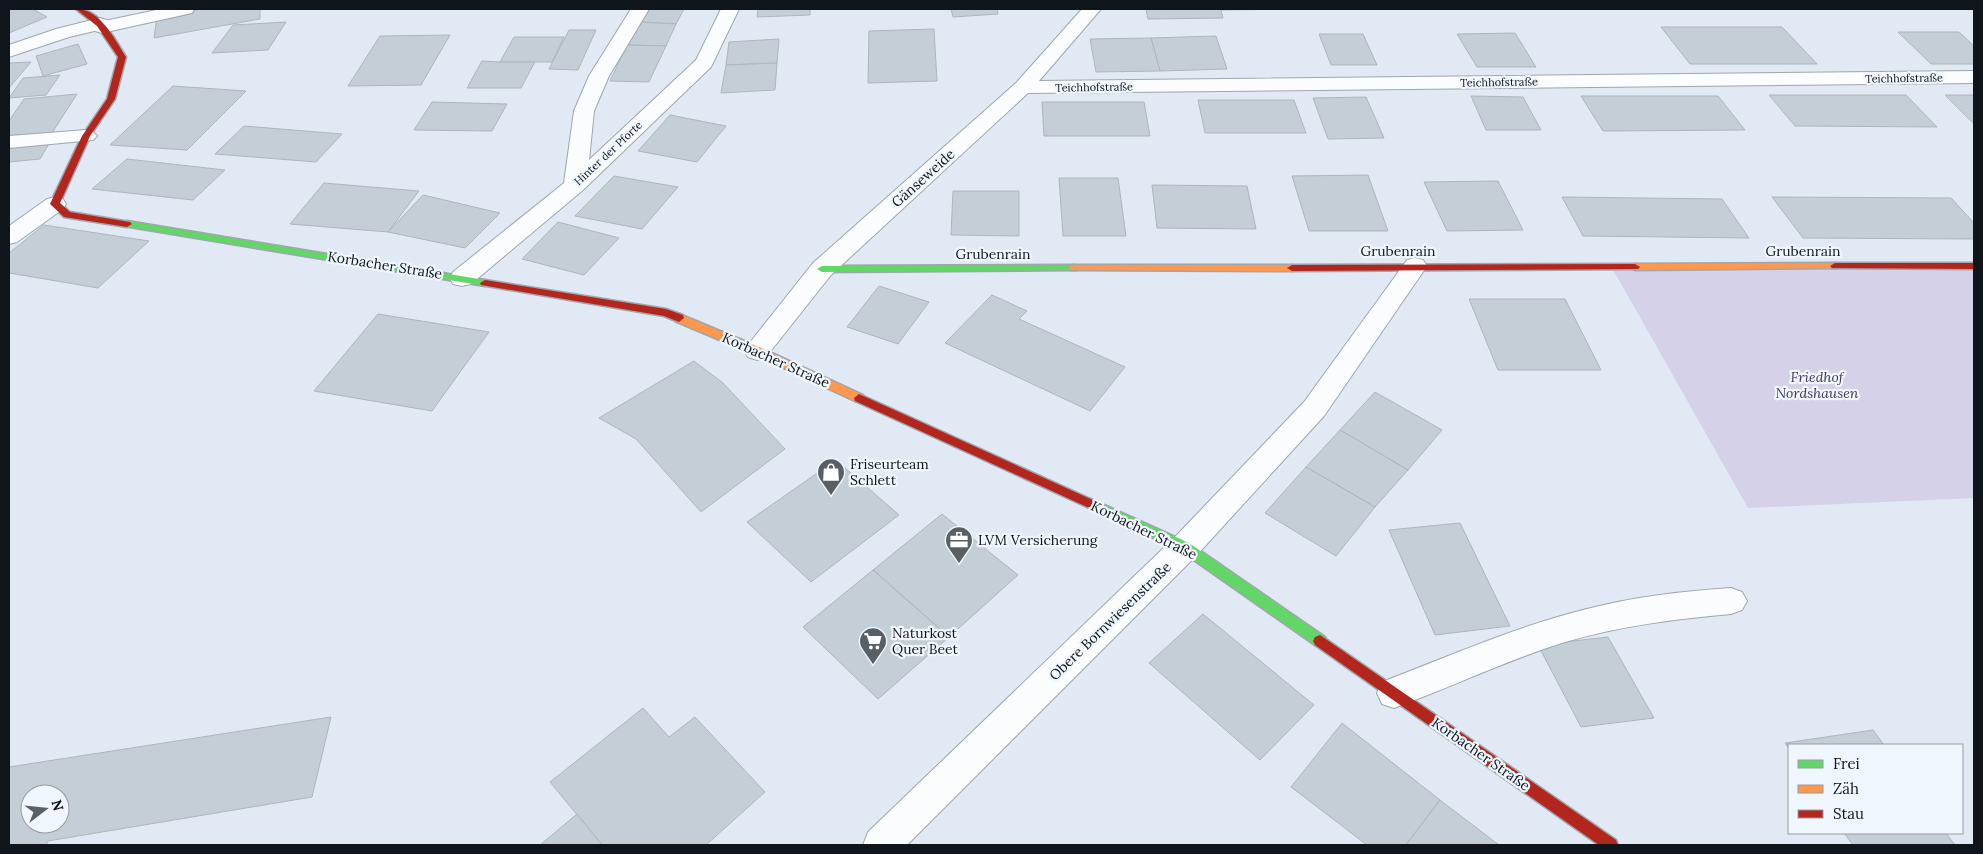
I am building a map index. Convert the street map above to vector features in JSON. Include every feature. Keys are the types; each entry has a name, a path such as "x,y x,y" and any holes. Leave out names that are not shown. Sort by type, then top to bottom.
{"street":[{"path":"9,237 55,204 86,136 111,99 122,57 101,26 82,9"},
{"path":"9,51 63,33 185,9"},
{"path":"575,185 584,110 599,76 640,9"},
{"name":"Hinter der Pforte","path":"462,278 575,185 704,63 730,9"},
{"name":"Gänseweide","path":"757,351 822,270 1023,87 1092,9"},
{"name":"Teichhofstraße","path":"1023,87 1974,77"},
{"path":"9,142 86,136"},
{"name":"Korbacher Straße","path":"55,204 66,215 666,312 757,351 1185,547 1612,845"},
{"name":"Grubenrain","path":"822,270 1415,266 1974,266"},
{"name":"Obere Bornwiesenstraße","path":"881,845 1185,547 1314,409 1415,266"},
{"path":"1394,693 1527,641 1601,620 1684,605 1731,601"}],"green space":[{"name":"Friedhof Nordshausen","path":"1611,266 1974,266 1974,498 1748,508"}],"building":[{"path":"9,9 33,9 47,17 9,33"},
{"path":"201,9 260,9 260,19 154,38 157,17"},
{"path":"649,9 684,9 676,24 640,22"},
{"path":"758,9 810,9 810,15 757,17"},
{"path":"951,9 997,9 998,14 953,17"},
{"path":"1146,9 1311,9 1221,10 1223,18 1148,19"},
{"path":"286,22 268,50 212,53 233,25"},
{"path":"640,22 676,24 666,46 627,45"},
{"path":"1661,27 1782,27 1817,64 1690,64"},
{"path":"934,29 937,81 868,83 869,31"},
{"path":"569,30 596,30 578,70 549,69"},
{"path":"1898,32 1959,32 1974,46 1974,64 1931,64"},
{"path":"1515,33 1536,67 1477,67 1457,34"},
{"path":"1319,34 1363,34 1377,65 1331,65"},
{"path":"450,35 421,85 348,86 380,36"},
{"path":"1216,36 1227,69 1160,71 1151,38"},
{"path":"514,37 564,37 552,62 500,62"},
{"path":"1151,38 1160,71 1096,72 1090,39"},
{"path":"779,39 777,63 726,65 729,42"},
{"path":"78,44 87,64 43,76 36,56"},
{"path":"627,45 666,46 649,82 610,81"},
{"path":"482,61 535,62 521,88 467,88"},
{"path":"31,62 9,88 9,63"},
{"path":"777,63 775,90 721,93 726,65"},
{"path":"60,75 46,95 9,98 23,78"},
{"path":"173,86 246,91 187,150 110,145"},
{"path":"77,94 52,133 9,138 9,121 24,99"},
{"path":"1769,95 1906,95 1937,127 1795,126"},
{"path":"1945,95 1974,95 1974,124"},
{"path":"1471,96 1523,97 1541,130 1486,130"},
{"path":"1581,96 1718,96 1745,130 1603,131"},
{"path":"1366,97 1384,138 1328,139 1313,98"},
{"path":"1198,100 1294,100 1306,133 1205,133"},
{"path":"432,102 507,104 492,131 414,130"},
{"path":"1042,102 1144,102 1150,136 1044,136"},
{"path":"670,115 726,126 697,162 638,151"},
{"path":"244,126 342,134 316,162 215,154"},
{"path":"50,142 40,159 9,162 9,147"},
{"path":"127,159 225,170 193,200 92,189"},
{"path":"1368,175 1388,231 1309,231 1292,176"},
{"path":"614,176 678,187 642,229 575,216"},
{"path":"1059,178 1118,178 1126,236 1063,236"},
{"path":"1498,181 1523,230 1447,231 1424,182"},
{"path":"324,183 419,191 388,232 290,224"},
{"path":"1152,185 1247,186 1256,229 1157,228"},
{"path":"953,191 1019,191 1019,236 951,235"},
{"path":"423,195 500,213 465,248 388,232"},
{"path":"1562,197 1722,199 1749,238 1583,236"},
{"path":"1772,197 1951,198 1974,223 1974,239 1803,238"},
{"path":"558,222 619,238 584,275 522,259"},
{"path":"44,225 149,241 98,288 9,273 9,253"},
{"path":"879,286 929,302 898,344 847,327"},
{"path":"992,295 1027,311 1019,319 1125,367 1090,411 945,343"},
{"path":"1469,299 1565,299 1601,370 1498,370"},
{"path":"378,314 489,332 432,411 314,391"},
{"path":"694,361 723,383 785,449 701,512 636,439 599,418"},
{"path":"1375,392 1442,430 1408,470 1340,430"},
{"path":"1340,430 1408,470 1375,507 1306,467"},
{"path":"836,460 899,515 811,582 747,522"},
{"path":"1306,467 1375,507 1336,556 1265,513"},
{"path":"942,514 1018,575 949,637 873,570"},
{"path":"1460,523 1510,626 1435,635 1389,530"},
{"path":"873,570 949,637 878,699 803,627"},
{"path":"1203,614 1314,705 1260,760 1149,663"},
{"path":"1608,637 1654,718 1581,727 1538,645"},
{"path":"643,708 669,737 695,717 765,792 706,845 602,845 550,782"},
{"path":"331,717 312,797 48,841 46,845 9,845 9,767"},
{"path":"1342,723 1440,800 1406,845 1367,845 1291,787"},
{"path":"1873,730 1883,744 1788,744 1788,748 1785,743"},
{"path":"1440,800 1499,845 1406,845"},
{"path":"577,814 602,845 540,845"},
{"path":"1845,834 1947,834 1955,845 1853,845"}],"traffic: fast":[{"path":"127,224 485,283"},
{"path":"822,269 1074,268"},
{"path":"1091,504 1185,547 1320,641"}],"traffic: slow":[{"path":"1635,267 1835,266"},
{"path":"1074,268 1292,268"},
{"path":"679,318 757,351 859,398"}],"traffic: jam":[{"path":"80,9 100,24 122,57 111,99 86,136 55,204 67,215 127,224"},
{"path":"1835,266 1974,266"},
{"path":"1292,268 1635,267"},
{"path":"485,283 666,313 679,318"},
{"path":"859,398 1091,504"},
{"path":"1320,641 1611,845"}],"place":[{"name":"Friseurteam Schlett","path":"831,496"},
{"name":"LVM Versicherung","path":"959,564"},
{"name":"Naturkost Quer Beet","path":"873,665"}]}
